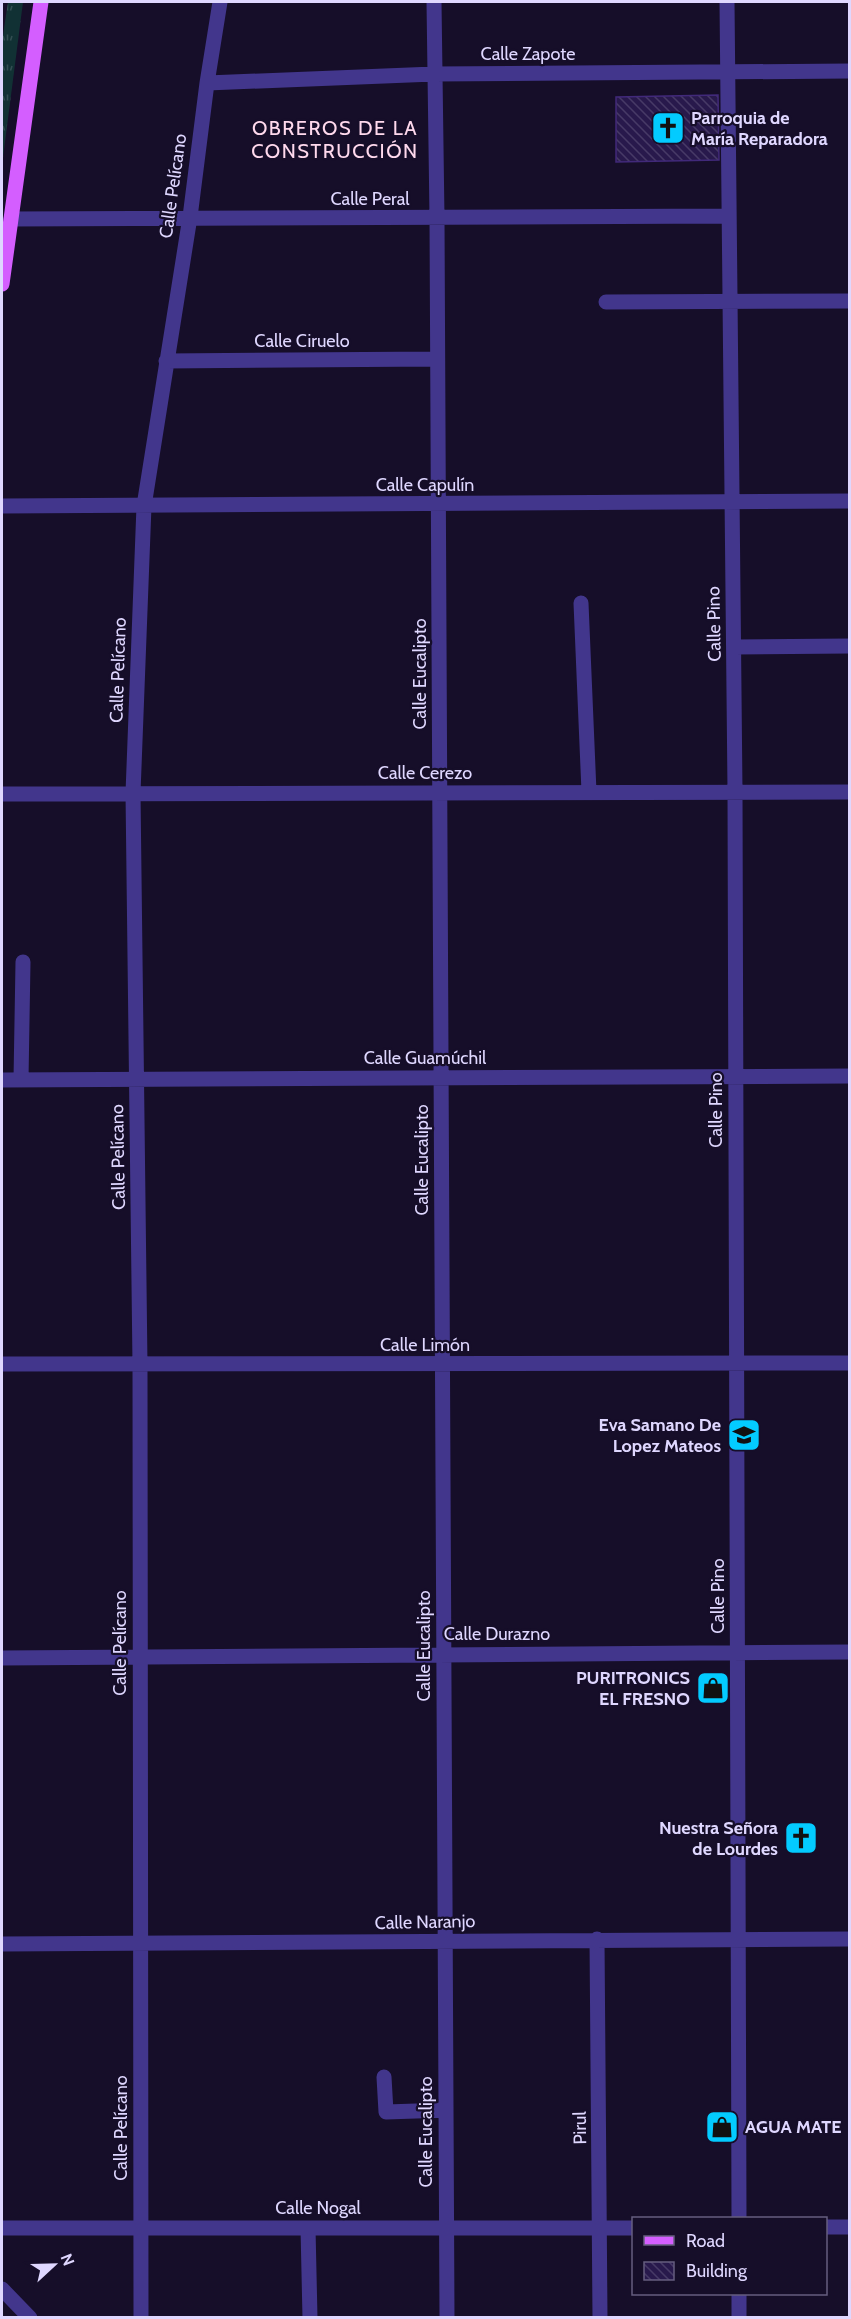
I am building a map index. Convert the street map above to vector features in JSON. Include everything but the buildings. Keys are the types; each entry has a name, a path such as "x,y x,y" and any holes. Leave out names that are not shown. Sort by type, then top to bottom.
{"main road":[{"path":"2,284 41,2"}],"street":[{"name":"Calle Pelícano","path":"141,2318 140,1365 134,793 144,506 190,217 220,2"},
{"name":"Calle Eucalipto","path":"434,2 447,2318"},
{"name":"Calle Pino","path":"727,2 735,791 739,2217"},
{"name":"Calle Zapote","path":"207,83 434,74 849,71"},
{"name":"Calle Peral","path":"11,219 729,216"},
{"path":"606,302 849,301"},
{"name":"Calle Ciruelo","path":"166,361 437,359"},
{"name":"Calle Capulín","path":"2,506 849,501"},
{"path":"581,603 589,792"},
{"path":"734,647 849,646"},
{"name":"Calle Cerezo","path":"2,794 849,792"},
{"path":"21,1080 23,962"},
{"name":"Calle Guamúchil","path":"2,1080 849,1076"},
{"name":"Calle Limón","path":"2,1364 849,1363"},
{"name":"Calle Durazno","path":"2,1658 849,1652"},
{"name":"Calle Naranjo","path":"2,1944 141,1945 597,1939 849,1939"},
{"name":"Pirul","path":"597,1939 600,2318"},
{"path":"384,2077 387,2112 446,2110"},
{"path":"827,2227 849,2227"},
{"name":"Calle Nogal","path":"2,2228 632,2228"},
{"path":"308,2228 310,2318"},
{"path":"2,2289 30,2318"},
{"path":"739,2295 739,2318"}],"green space":[{"path":"8,2 23,2 2,165 2,42"}],"place":[{"name":"Parroquia de María Reparadora","path":"668,128"},
{"name":"Eva Samano De Lopez Mateos","path":"744,1435"},
{"name":"PURITRONICS EL FRESNO","path":"713,1688"},
{"name":"Nuestra Señora de Lourdes","path":"801,1838"},
{"name":"AGUA MATE","path":"722,2127"}],"district":[{"name":"OBREROS DE LA CONSTRUCCIÓN","path":"335,140"}]}
